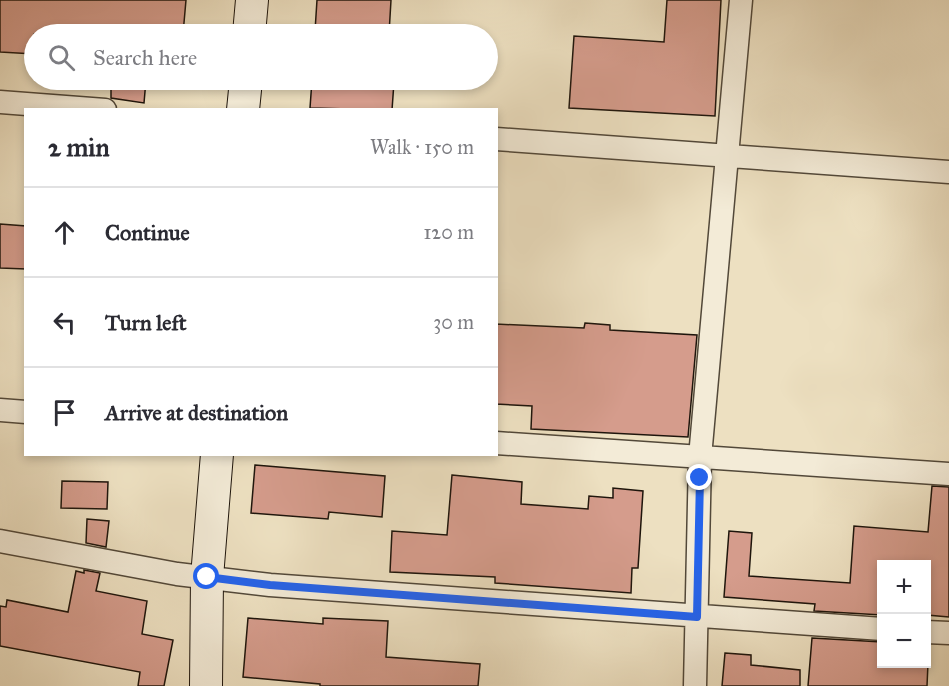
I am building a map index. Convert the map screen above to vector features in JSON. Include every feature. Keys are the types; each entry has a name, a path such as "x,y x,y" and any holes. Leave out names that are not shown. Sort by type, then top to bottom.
{"street":[{"path":"250,24 252,0"},
{"path":"695,686 700,457 729,157 741,0"},
{"path":"243,108 245,90"},
{"path":"0,102 79,108"},
{"path":"498,139 949,172"},
{"path":"0,410 24,412"},
{"path":"498,443 949,474"},
{"path":"206,686 207,577 218,456"},
{"path":"0,541 207,577 270,585 877,629"},
{"path":"931,632 949,633"}],"building":[{"path":"0,0 186,0 184,24 24,24 24,53 0,52"},
{"path":"317,0 391,0 390,24 315,24"},
{"path":"667,0 721,0 715,116 569,108 574,36 664,42"},
{"path":"111,90 145,90 144,103 111,98"},
{"path":"311,90 393,90 392,108 310,108"},
{"path":"0,224 24,226 24,269 0,268"},
{"path":"585,323 610,325 610,330 697,335 688,437 531,429 532,406 498,404 498,324 584,328"},
{"path":"255,465 385,476 382,517 329,512 328,519 251,513"},
{"path":"452,475 522,482 521,504 588,509 589,496 613,498 613,488 643,491 638,568 632,568 631,593 495,583 495,577 390,572 392,531 447,535"},
{"path":"62,481 108,482 107,509 61,508"},
{"path":"932,486 949,487 949,617 931,615 931,560 877,560 877,615 814,611 815,604 724,597 729,531 752,533 749,576 850,583 854,526 928,532"},
{"path":"87,519 109,521 106,547 86,543"},
{"path":"84,570 100,573 96,591 147,601 142,634 173,640 164,686 138,686 140,672 0,646 0,606 6,607 7,600 68,612 76,571 84,573"},
{"path":"248,618 323,624 323,618 388,621 386,657 480,664 478,686 320,686 320,684 243,677"},
{"path":"812,638 877,642 877,668 928,668 927,686 808,686"},
{"path":"725,653 751,655 751,665 800,670 800,686 722,686"}],"route":[{"path":"207,577 270,585 697,617 700,478"}]}
